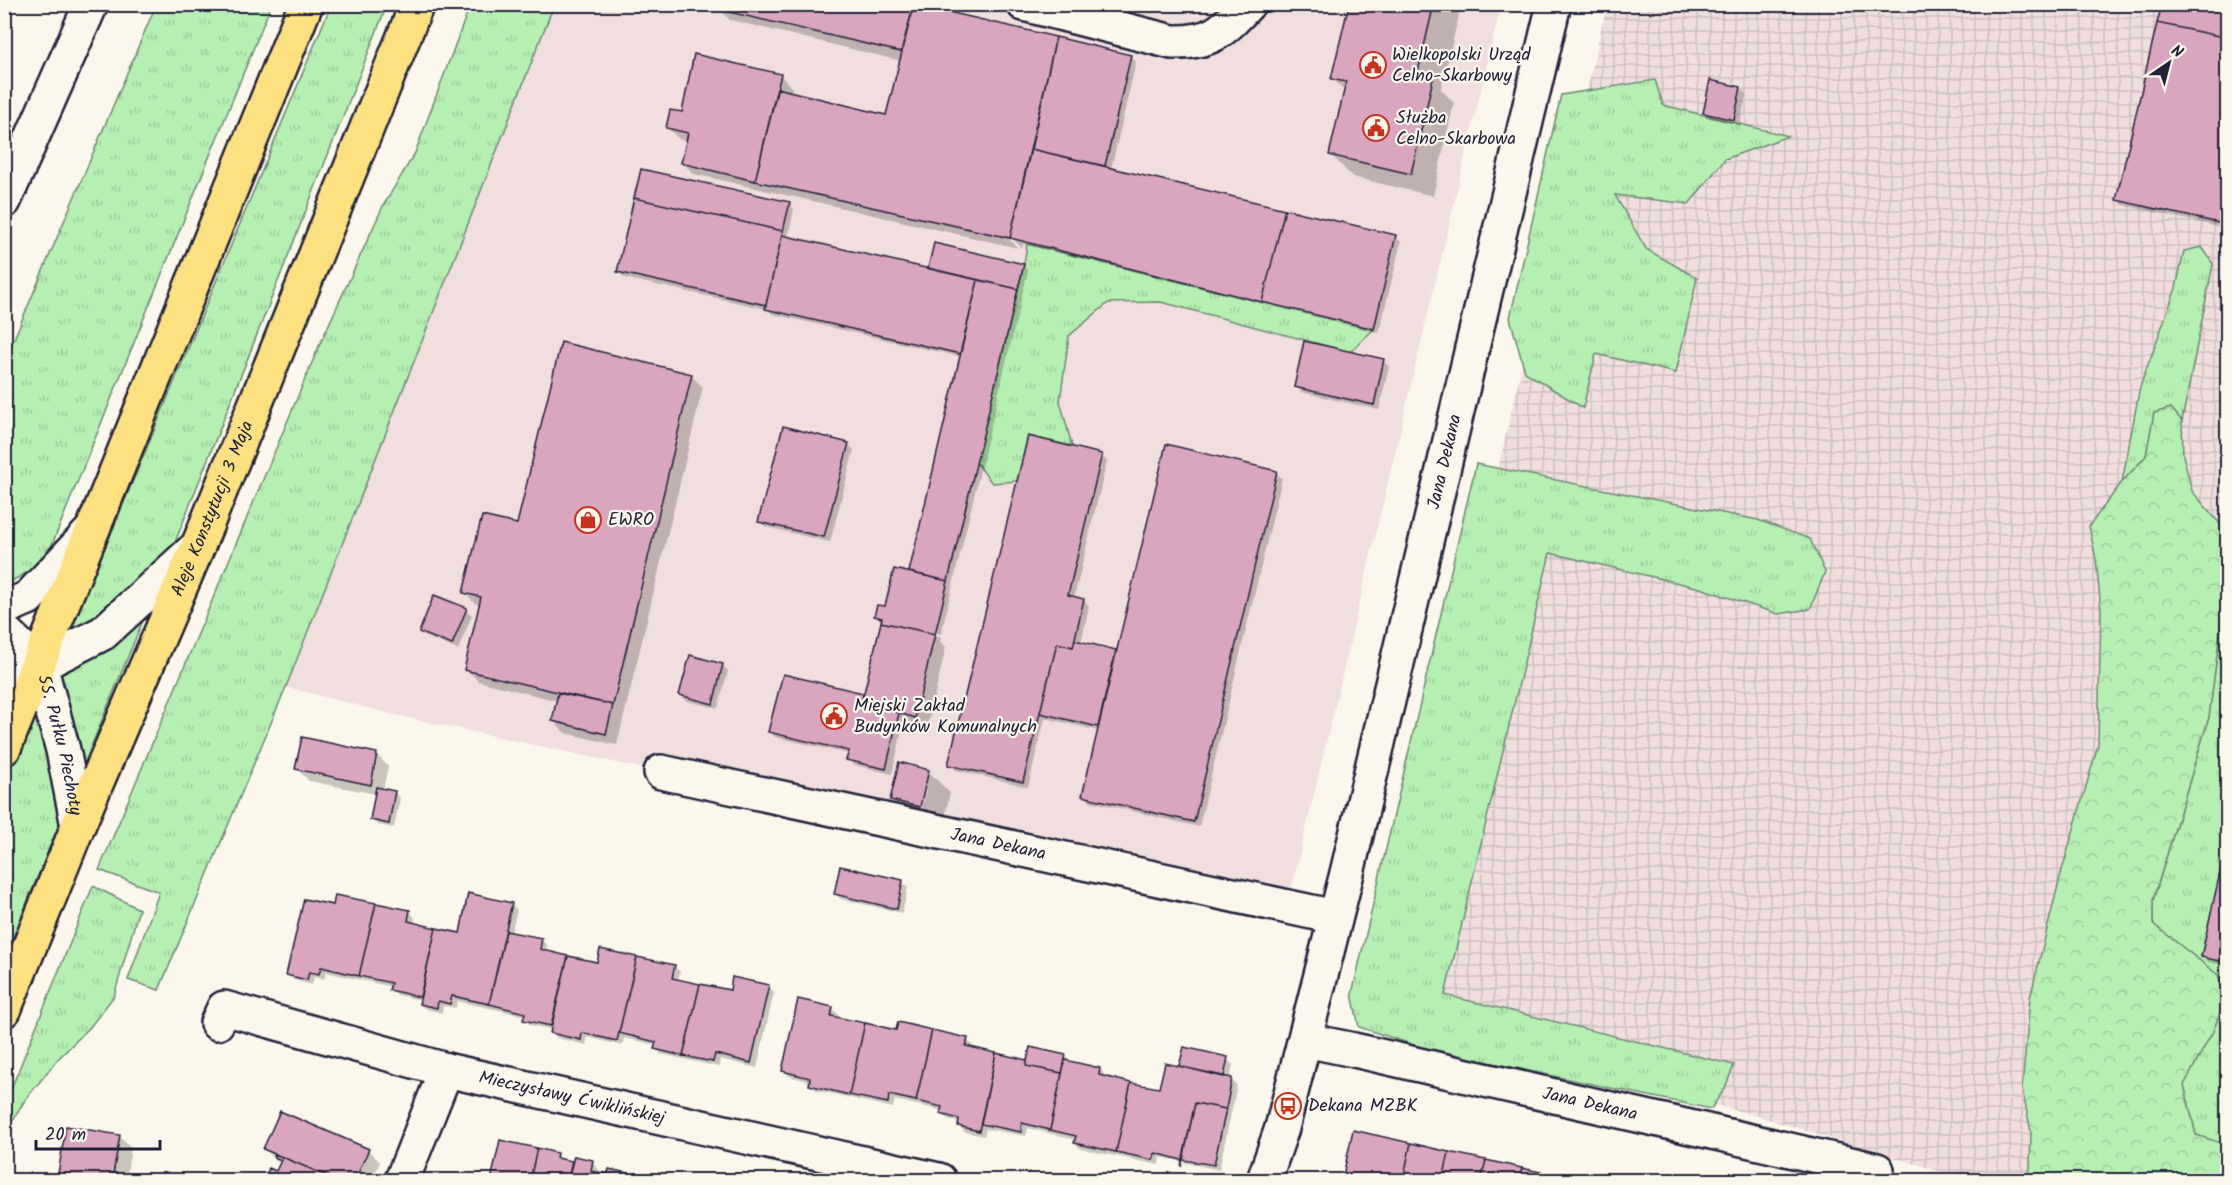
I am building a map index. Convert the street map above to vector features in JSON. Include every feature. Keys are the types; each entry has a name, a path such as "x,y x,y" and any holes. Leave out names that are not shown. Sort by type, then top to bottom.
{"main road":[{"path":"4,748 40,665 92,530 306,4"},
{"name":"Aleje Konstytucji 3 Maja","path":"4,1010 78,826 198,546 417,4"}],"street":[{"path":"4,201 91,4"},
{"path":"1024,4 1172,42 1193,42 1214,36 1231,23 1248,4"},
{"name":"Jana Dekana","path":"1264,1180 1282,1128 1305,1040 1554,4"},
{"path":"4,608 28,598 92,530"},
{"name":"55. Pułku Piechoty","path":"4,674 40,665 103,633 198,546"},
{"name":"55. Pułku Piechoty","path":"4,631 40,665 63,750 78,826"},
{"name":"Jana Dekana","path":"661,772 1335,917"},
{"name":"Mieczysławy Ćwiklińskiej","path":"217,1023 224,1008 446,1070 939,1180"},
{"name":"Jana Dekana","path":"1305,1040 1366,1052 1877,1170"},
{"path":"402,1180 446,1070"}],"shaded area":[{"path":"554,5 1501,5 1287,908 391,714 286,687"},
{"path":"1607,5 2227,5 2227,1180 1968,1180 1751,1114 1369,1018"}],"green space":[{"path":"156,5 271,5 51,547 33,569 5,585 5,360"},
{"path":"331,5 387,5 176,540 5,956 5,780 111,534"},
{"path":"470,5 554,5 286,687 159,990 128,980 159,892 99,870 319,346 383,206 415,153"},
{"path":"1655,80 1663,105 1788,136 1725,159 1689,204 1615,195 1646,249 1697,278 1676,373 1596,354 1583,408 1525,372 1510,318 1561,95"},
{"path":"1027,244 1374,329 1350,352 1161,302 1108,303 1069,336 1060,401 1072,446 1028,436 1017,481 992,483 976,462"},
{"path":"2202,247 2213,264 2182,421 2171,408 2154,413 2146,456 2122,482 2140,387 2176,288 2184,251"},
{"path":"2171,408 2182,421 2183,455 2192,491 2227,532 2227,594 2223,608 2209,717 2153,900 2153,924 2218,975 2226,998 2213,1031 2184,1085 2196,1135 2227,1145 2227,1180 2026,1180 2030,1168 2031,1131 2022,1089 2030,998 2060,877 2098,745 2101,610 2096,559 2089,526 2122,482 2146,456 2154,413"},
{"path":"1476,464 1758,520 1810,539 1825,572 1810,609 1778,614 1700,588 1550,553 1445,995 1734,1065 1725,1088 1711,1109 1426,1049 1359,1027 1352,994"},
{"path":"2227,594 2227,1145 2196,1135 2184,1085 2213,1031 2226,998 2218,975 2153,924 2153,901 2209,717 2223,608"},
{"path":"93,886 139,909 114,996 90,1027 58,1059 25,1100 5,1133 5,1104"}],"building":[{"path":"717,4 914,4 901,52 716,9"},
{"path":"914,4 1056,37 1010,238 755,181 777,88 886,115"},
{"path":"1349,4 1434,4 1417,76 1433,79 1411,174 1329,155 1346,82 1331,79"},
{"path":"2162,4 2228,4 2228,38 2157,23"},
{"path":"2157,23 2228,38 2228,225 2116,200"},
{"path":"1056,37 1131,55 1105,166 1031,149"},
{"path":"694,54 781,74 755,181 681,163 688,133 666,128 670,110 682,112"},
{"path":"1710,80 1741,87 1734,120 1703,113"},
{"path":"1031,149 1285,209 1262,302 1010,238"},
{"path":"641,169 790,202 783,231 634,198"},
{"path":"634,198 783,231 766,305 617,272"},
{"path":"1285,209 1396,235 1374,329 1262,302"},
{"path":"782,235 978,280 960,354 765,309"},
{"path":"934,243 1024,264 1018,289 928,268"},
{"path":"978,280 1018,289 948,581 909,572"},
{"path":"1304,341 1384,359 1374,405 1294,387"},
{"name":"EWRO","path":"561,342 692,374 613,705 464,670 481,597 463,593 482,516 517,524"},
{"path":"783,426 849,443 824,537 758,522"},
{"path":"1028,436 1102,454 1068,595 1084,599 1073,647 1057,643 1023,782 948,765"},
{"path":"1166,444 1277,471 1194,822 1082,796"},
{"path":"894,569 948,581 935,634 881,622 882,618 874,616 877,605 885,606"},
{"path":"434,595 467,608 452,645 419,632"},
{"path":"881,622 935,634 915,718 862,701"},
{"path":"1075,640 1116,650 1098,727 1040,713 1057,643 1073,647"},
{"path":"690,655 723,664 713,704 679,695"},
{"path":"783,674 863,693 862,701 899,713 886,769 846,760 849,751 768,732"},
{"path":"558,693 613,705 606,734 552,721"},
{"path":"302,737 377,753 371,785 295,769"},
{"path":"899,762 929,770 920,807 890,800"},
{"path":"376,787 395,791 389,824 370,820"},
{"path":"2228,837 2228,963 2201,957"},
{"path":"840,866 903,880 897,909 834,894"},
{"path":"468,893 512,903 489,1004 452,996 450,1004 438,1001 437,1008 419,1004 436,928 460,933"},
{"path":"335,895 376,903 359,976 321,967 319,974 309,972 307,980 286,975 304,899 333,905"},
{"path":"376,903 410,910 408,921 436,928 420,997 389,990 391,983 359,976"},
{"path":"506,931 542,938 540,949 568,956 551,1026 523,1020 525,1013 489,1004"},
{"path":"600,949 637,957 617,1041 582,1033 581,1040 550,1033 568,956 597,962"},
{"path":"637,957 675,965 672,978 700,984 683,1056 654,1049 656,1042 619,1033"},
{"path":"732,977 769,985 751,1063 715,1054 713,1062 683,1056 700,984 730,990"},
{"path":"798,999 833,1007 831,1016 865,1023 849,1095 809,1085 810,1078 782,1071"},
{"path":"898,1022 932,1030 916,1101 889,1095 888,1103 849,1095 865,1023 896,1030"},
{"path":"932,1030 968,1038 966,1046 996,1053 979,1131 958,1126 959,1119 940,1114 942,1107 916,1101"},
{"path":"1030,1047 1066,1055 1062,1073 1026,1066"},
{"path":"1184,1047 1228,1057 1224,1077 1179,1066"},
{"path":"996,1053 1027,1060 1026,1066 1062,1073 1050,1130 1022,1123 1021,1132 981,1124"},
{"path":"1065,1060 1100,1068 1099,1075 1131,1083 1116,1152 1074,1143 1076,1136 1050,1130"},
{"path":"1165,1063 1232,1078 1226,1109 1195,1103 1181,1167 1182,1160 1155,1153 1153,1160 1116,1152 1131,1083 1159,1088"},
{"path":"1195,1103 1226,1109 1214,1165 1183,1160"},
{"path":"280,1111 369,1149 355,1180 337,1180 263,1149"},
{"path":"66,1126 120,1135 112,1180 57,1180"},
{"path":"1353,1130 1411,1143 1403,1180 1342,1180"},
{"path":"500,1140 537,1148 530,1180 491,1180"},
{"path":"1411,1143 1449,1152 1443,1180 1403,1180"},
{"path":"537,1148 557,1153 556,1158 572,1161 568,1180 530,1180"},
{"path":"1449,1152 1486,1160 1481,1180 1443,1180"},
{"path":"275,1154 337,1180 264,1180 269,1168 276,1171 281,1160 274,1157"},
{"path":"574,1156 593,1160 591,1171 607,1174 606,1180 568,1180"},
{"path":"1486,1160 1522,1168 1519,1180 1481,1180"},
{"path":"1522,1168 1559,1176 1558,1180 1519,1180"},
{"path":"609,1169 628,1173 628,1178 636,1180 606,1180"}],"place":[{"name":"Wielkopolski Urząd Celno-Skarbowy","path":"1373,65"},
{"name":"Służba Celno-Skarbowa","path":"1376,128"},
{"name":"EWRO","path":"588,520"},
{"name":"Miejski Zakład Budynków Komunalnych","path":"834,716"},
{"name":"Dekana MZBK","path":"1288,1106"}]}
